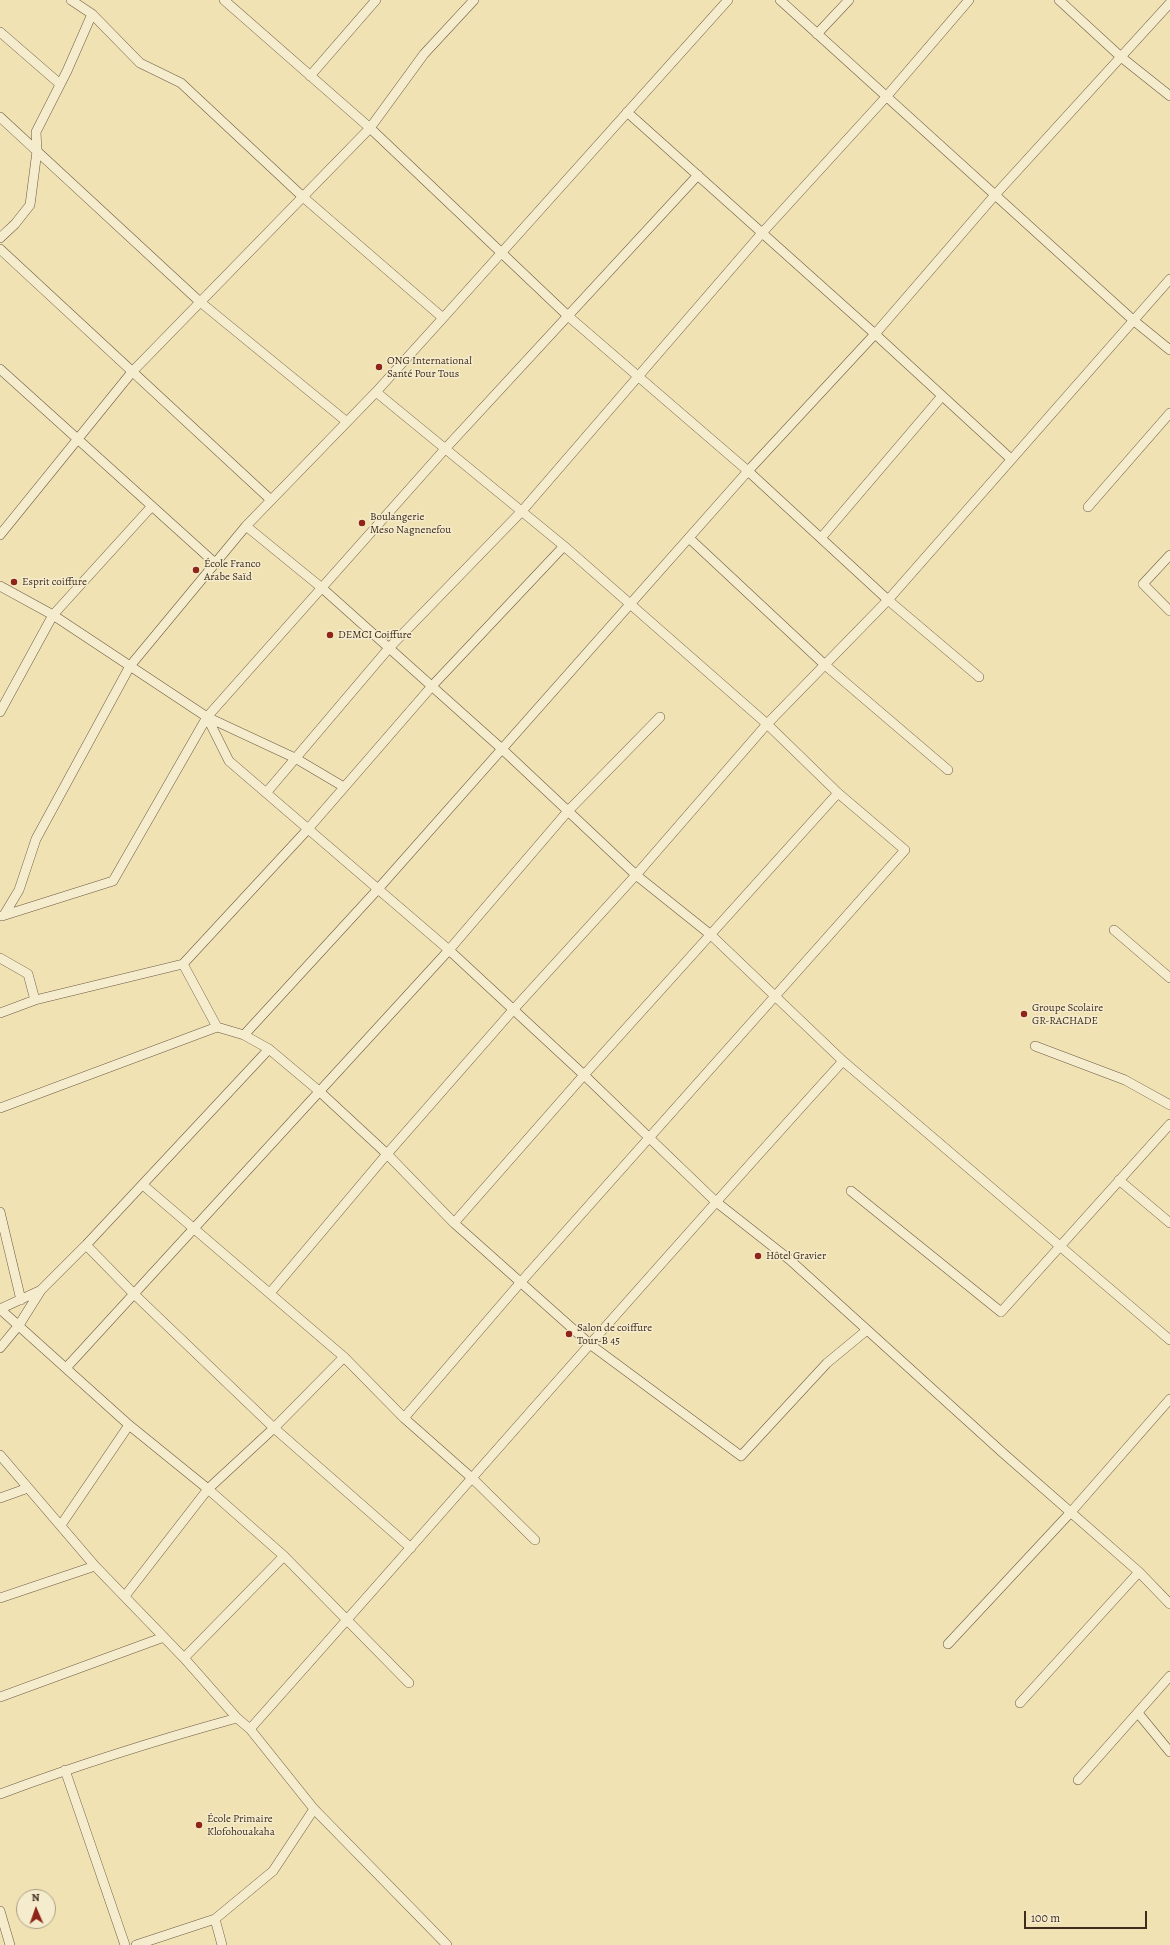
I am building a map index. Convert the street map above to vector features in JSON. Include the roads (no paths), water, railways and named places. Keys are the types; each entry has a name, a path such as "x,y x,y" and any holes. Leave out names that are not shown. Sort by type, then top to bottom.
{"street":[{"path":"71,0 92,14 140,63 181,83 303,197 443,318"},
{"path":"224,0 370,128 568,316 748,471 888,600 979,677"},
{"path":"310,76 376,0"},
{"path":"0,535 77,438 132,372 199,301 370,128 424,54 474,0"},
{"path":"2,916 19,890 36,839 130,666 246,526 376,392 503,253 728,0"},
{"path":"780,0 1133,320 1170,350"},
{"path":"817,34 849,0"},
{"path":"266,793 389,648 522,511 762,232 886,97 969,0"},
{"path":"1059,0 1122,57 1170,96"},
{"path":"244,1035 378,889 748,471 876,334 995,195 1170,3"},
{"path":"0,238 15,224 30,205 37,151 36,132 67,71 92,14"},
{"path":"0,32 60,84"},
{"path":"627,112 876,334 1011,459"},
{"path":"0,117 199,301 347,422"},
{"path":"2,916 112,881 208,717 445,448 698,175"},
{"path":"0,249 271,500"},
{"path":"270,1293 387,1154 513,1010 636,875 767,724 888,600 1170,279"},
{"path":"0,369 215,563"},
{"path":"376,392 522,511 631,604 767,724 838,793 905,850 520,1283 404,1418"},
{"path":"821,538 942,396"},
{"path":"1088,507 1170,413"},
{"path":"0,712 53,615 152,506"},
{"path":"246,526 322,588 432,686 502,749 636,875 711,935 842,1061 1170,1340"},
{"path":"689,538 824,665 948,770"},
{"path":"0,1013 36,1000 183,964 308,829 432,686 564,546"},
{"path":"1170,555 1143,584 1170,610"},
{"path":"0,586 53,615 208,717 295,758 344,787"},
{"path":"66,1368 370,1038 449,950 568,811 660,716"},
{"path":"208,717 229,761 449,950 584,1075 715,1201 790,1260 1003,1453 1139,1572 1170,1604"},
{"path":"454,1223 584,1075 838,793"},
{"path":"1114,930 1170,978"},
{"path":"0,958 28,974 36,1000"},
{"path":"183,964 217,1028"},
{"path":"0,1108 217,1028 244,1035 270,1050 320,1091 387,1154 454,1223 591,1345 741,1456 828,1363 867,1330"},
{"path":"1035,1046 1125,1080 1170,1105"},
{"path":"0,1348 18,1325 41,1290 86,1245 270,1050"},
{"path":"250,1729 473,1479 715,1201 842,1061"},
{"path":"851,1191 1001,1312 1170,1124"},
{"path":"1119,1180 1170,1223"},
{"path":"143,1185 344,1358 404,1418 473,1479 535,1540"},
{"path":"0,1212 21,1300"},
{"path":"86,1245 134,1294 274,1428 411,1548"},
{"path":"41,1290 0,1309 129,1425 208,1489 284,1556 409,1682"},
{"path":"125,1596 208,1489 274,1428 344,1358"},
{"path":"948,1644 1071,1512 1170,1398"},
{"path":"61,1525 129,1425"},
{"path":"0,1455 95,1566 184,1658 237,1718 250,1729 314,1809 447,1945"},
{"path":"0,1498 28,1488"},
{"path":"184,1658 284,1556"},
{"path":"0,1598 95,1566"},
{"path":"1020,1703 1139,1572"},
{"path":"0,1697 164,1637"},
{"path":"1078,1780 1170,1676"},
{"path":"1138,1713 1170,1752"},
{"path":"0,1794 66,1770 182,1733 237,1718"},
{"path":"66,1770 125,1945"},
{"path":"136,1945 215,1919 273,1871 314,1809"},
{"path":"0,1911 10,1945"},
{"path":"215,1919 222,1945"}],"place":[{"name":"ONG International Santé Pour Tous","path":"379,367"},
{"name":"Boulangerie Meso Nagnenefou","path":"362,523"},
{"name":"École Franco Arabe Saïd","path":"196,570"},
{"name":"Esprit coiffure","path":"14,582"},
{"name":"DEMCI Coiffure","path":"330,635"},
{"name":"Groupe Scolaire GR-RACHADE","path":"1024,1014"},
{"name":"Hôtel Gravier","path":"758,1256"},
{"name":"Salon de coiffure Tour-B 45","path":"569,1334"},
{"name":"École Primaire Klofohouakaha","path":"199,1825"}]}
